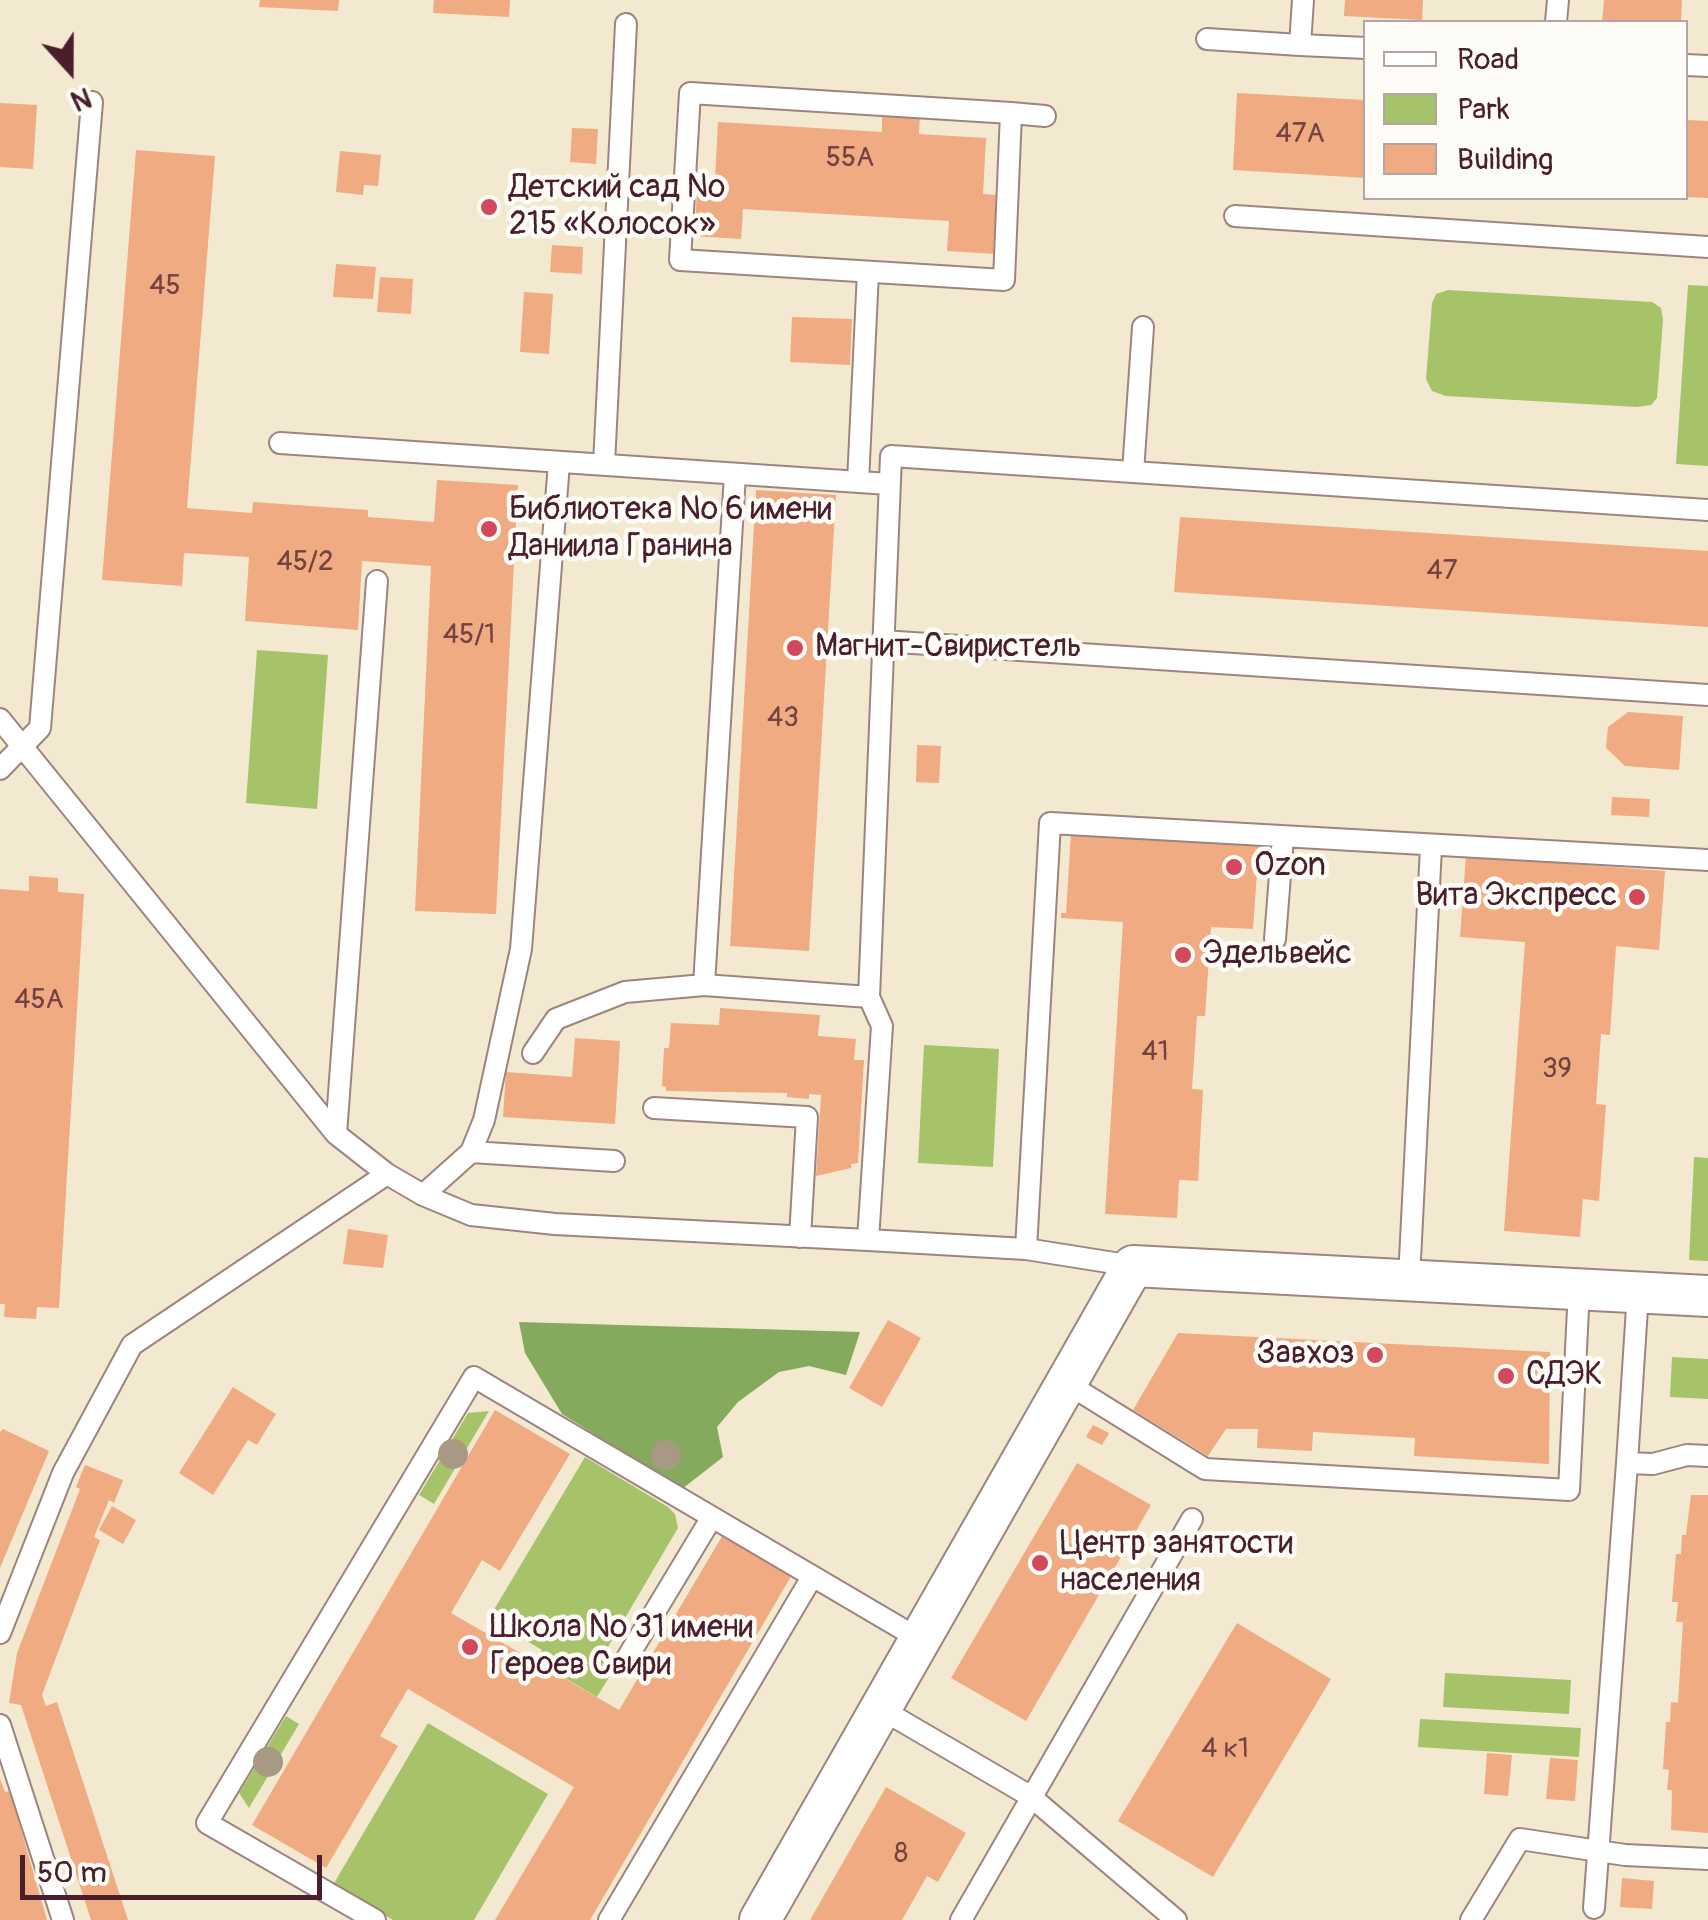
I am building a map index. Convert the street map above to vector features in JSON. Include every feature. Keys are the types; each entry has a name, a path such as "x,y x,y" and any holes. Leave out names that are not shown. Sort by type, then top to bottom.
{"street":[{"path":"760,1920 1133,1266 1708,1296"}],"lane":[{"path":"1300,45 1303,0"},
{"path":"604,464 626,24"},
{"path":"1208,39 1363,48"},
{"path":"1012,113 1004,280 680,260 690,93 1012,113 1045,116"},
{"path":"0,769 40,728 92,102"},
{"path":"1235,216 1708,247"},
{"path":"858,482 868,272"},
{"path":"1133,472 1143,327"},
{"path":"280,443 889,484"},
{"path":"868,1240 882,1026 869,998 890,456 1708,510"},
{"path":"423,1195 471,1152 484,1120 521,949 559,463"},
{"path":"704,985 735,474"},
{"path":"336,1134 377,581"},
{"path":"882,641 1708,695"},
{"path":"0,719 336,1134 387,1174 423,1195 471,1215 555,1224 1026,1250 1133,1266"},
{"path":"1026,1250 1050,823 1708,860"},
{"path":"1275,938 1283,837"},
{"path":"1409,1279 1431,847"},
{"path":"533,1054 556,1018 625,992 704,985 869,998"},
{"path":"654,1108 807,1117 800,1236"},
{"path":"471,1152 614,1161"},
{"path":"0,1634 63,1473 132,1344 387,1174"},
{"path":"1068,1384 1205,1469 1569,1490 1579,1289"},
{"path":"1594,1908 1638,1292"},
{"path":"375,1920 207,1822 474,1377 921,1640"},
{"path":"1627,1463 1653,1464 1687,1455 1708,1456"},
{"path":"624,1664 712,1517"},
{"path":"961,1920 1192,1519"},
{"path":"610,1920 812,1576"},
{"path":"881,1709 1030,1796 1176,1920"},
{"path":"0,1724 63,1920"},
{"path":"1471,1920 1520,1839 1599,1852 1708,1859"}],"green space":[{"path":"1688,285 1708,286 1708,466 1676,464"},
{"path":"1448,290 1652,302 1661,308 1663,320 1657,398 1651,405 1637,407 1446,396 1432,391 1426,379 1432,303 1436,294"},
{"path":"257,650 328,655 317,809 246,803"},
{"path":"924,1045 999,1049 993,1167 918,1163"},
{"path":"1694,1157 1708,1158 1708,1261 1689,1260"},
{"path":"519,1322 860,1332 846,1375 809,1366 779,1372 738,1402 717,1427 723,1457 682,1489 562,1414 525,1353"},
{"path":"1672,1357 1708,1359 1708,1399 1670,1397"},
{"path":"489,1411 434,1504 419,1495 468,1413"},
{"path":"585,1457 668,1507 675,1514 678,1528 602,1657 616,1666 597,1697 536,1661 542,1650 489,1618"},
{"path":"1445,1673 1571,1680 1569,1714 1443,1707"},
{"path":"286,1716 299,1724 249,1808 239,1793"},
{"path":"1420,1719 1581,1728 1579,1757 1418,1747"},
{"path":"428,1723 548,1794 474,1920 393,1920 333,1885"}],"building":[{"path":"260,0 339,0 338,11 259,7"},
{"path":"434,0 510,0 509,17 433,13"},
{"path":"1345,0 1423,0 1422,20 1344,16"},
{"path":"1604,0 1682,0 1681,20 1602,20"},
{"path":"1237,93 1363,100 1363,178 1233,170"},
{"path":"0,103 37,105 33,169 0,167"},
{"path":"882,113 920,115 919,134 986,138 983,194 999,195 995,254 947,251 949,221 743,209 741,239 694,236 698,178 715,179 718,122 882,132"},
{"path":"1688,120 1708,121 1708,198 1688,197"},
{"path":"572,128 598,129 596,164 570,162"},
{"path":"136,150 215,156 187,508 252,513 253,502 368,510 368,517 434,522 437,480 518,485 496,914 415,911 431,566 362,561 358,630 245,621 249,557 184,553 182,586 102,580"},
{"path":"340,151 381,155 378,186 364,185 363,195 336,192"},
{"path":"552,245 583,247 582,274 550,272"},
{"path":"336,264 376,267 373,299 333,297"},
{"path":"380,277 413,279 411,314 377,312"},
{"path":"524,292 553,294 549,354 520,352"},
{"path":"792,317 852,319 850,365 790,362"},
{"path":"756,490 836,495 809,951 730,946"},
{"path":"1180,517 1708,551 1708,627 1174,592"},
{"path":"1628,712 1683,716 1679,770 1625,766 1606,748 1608,727"},
{"path":"917,745 941,746 939,783 916,782"},
{"path":"1612,797 1650,799 1649,817 1611,815"},
{"path":"1071,832 1259,844 1253,929 1211,927 1205,1016 1197,1016 1192,1089 1203,1090 1198,1181 1179,1180 1177,1218 1105,1214 1123,922 1061,918 1061,913 1066,913"},
{"path":"1466,856 1665,871 1659,950 1616,946 1610,1035 1601,1034 1596,1104 1606,1105 1599,1201 1583,1199 1580,1237 1504,1231 1525,942 1460,937"},
{"path":"29,876 58,878 58,892 84,894 59,1308 37,1307 36,1319 4,1317 5,1304 0,1304 0,889 29,891"},
{"path":"720,1008 820,1015 818,1036 856,1039 854,1060 864,1060 858,1163 816,1176 821,1095 809,1094 809,1099 787,1097 787,1093 666,1091 662,1086 664,1048 669,1048 671,1023 719,1025"},
{"path":"575,1038 620,1041 615,1124 503,1117 506,1072 572,1077"},
{"path":"348,1229 388,1235 383,1268 343,1264"},
{"path":"888,1320 921,1338 882,1407 849,1388"},
{"path":"1178,1333 1550,1352 1549,1464 1414,1456 1415,1438 1313,1432 1312,1451 1257,1448 1258,1429 1226,1429 1208,1456 1133,1410"},
{"path":"233,1387 276,1414 257,1445 248,1440 213,1495 179,1473"},
{"path":"495,1410 570,1454 500,1571 482,1560 451,1613 619,1710 724,1533 793,1573 590,1920 495,1920 574,1787 408,1689 380,1736 398,1746 326,1868 252,1825"},
{"path":"1093,1425 1109,1433 1102,1445 1086,1437"},
{"path":"3,1429 49,1451 0,1568 0,1432"},
{"path":"1077,1463 1151,1505 1026,1721 951,1678"},
{"path":"85,1465 123,1480 114,1503 109,1500 94,1537 100,1540 42,1695 46,1706 57,1702 128,1920 91,1920 21,1705 9,1703 17,1653 80,1489 76,1487"},
{"path":"1691,1495 1708,1495 1708,1833 1671,1830 1672,1790 1667,1790 1669,1770 1663,1769 1666,1722 1670,1722 1671,1702 1678,1703 1683,1622 1676,1622 1678,1602 1672,1602 1676,1554 1681,1554 1682,1535 1686,1535"},
{"path":"112,1506 136,1520 123,1544 99,1530"},
{"path":"1237,1623 1331,1679 1213,1877 1118,1821"},
{"path":"1487,1753 1512,1755 1508,1796 1484,1794"},
{"path":"1550,1758 1578,1760 1575,1801 1546,1799"},
{"path":"0,1779 5,1792 10,1791 47,1920 0,1920"},
{"path":"886,1787 966,1833 938,1882 927,1876 902,1920 810,1920"},
{"path":"1622,1878 1654,1881 1652,1909 1620,1907"}],"place":[{"name":"Детский сад № 215 «Колосок»","path":"489,207"},
{"name":"Библиотека № 6 имени Даниила Гранина","path":"489,529"},
{"name":"Магнит-Свиристель","path":"795,648"},
{"name":"Ozon","path":"1234,867"},
{"name":"Вита Экспресс","path":"1637,897"},
{"name":"Эдельвейс","path":"1183,955"},
{"name":"Завхоз","path":"1375,1355"},
{"name":"СДЭК","path":"1506,1376"},
{"name":"Центр занятости населения","path":"1040,1563"},
{"name":"Школа № 31 имени Героев Свири","path":"470,1647"}]}
